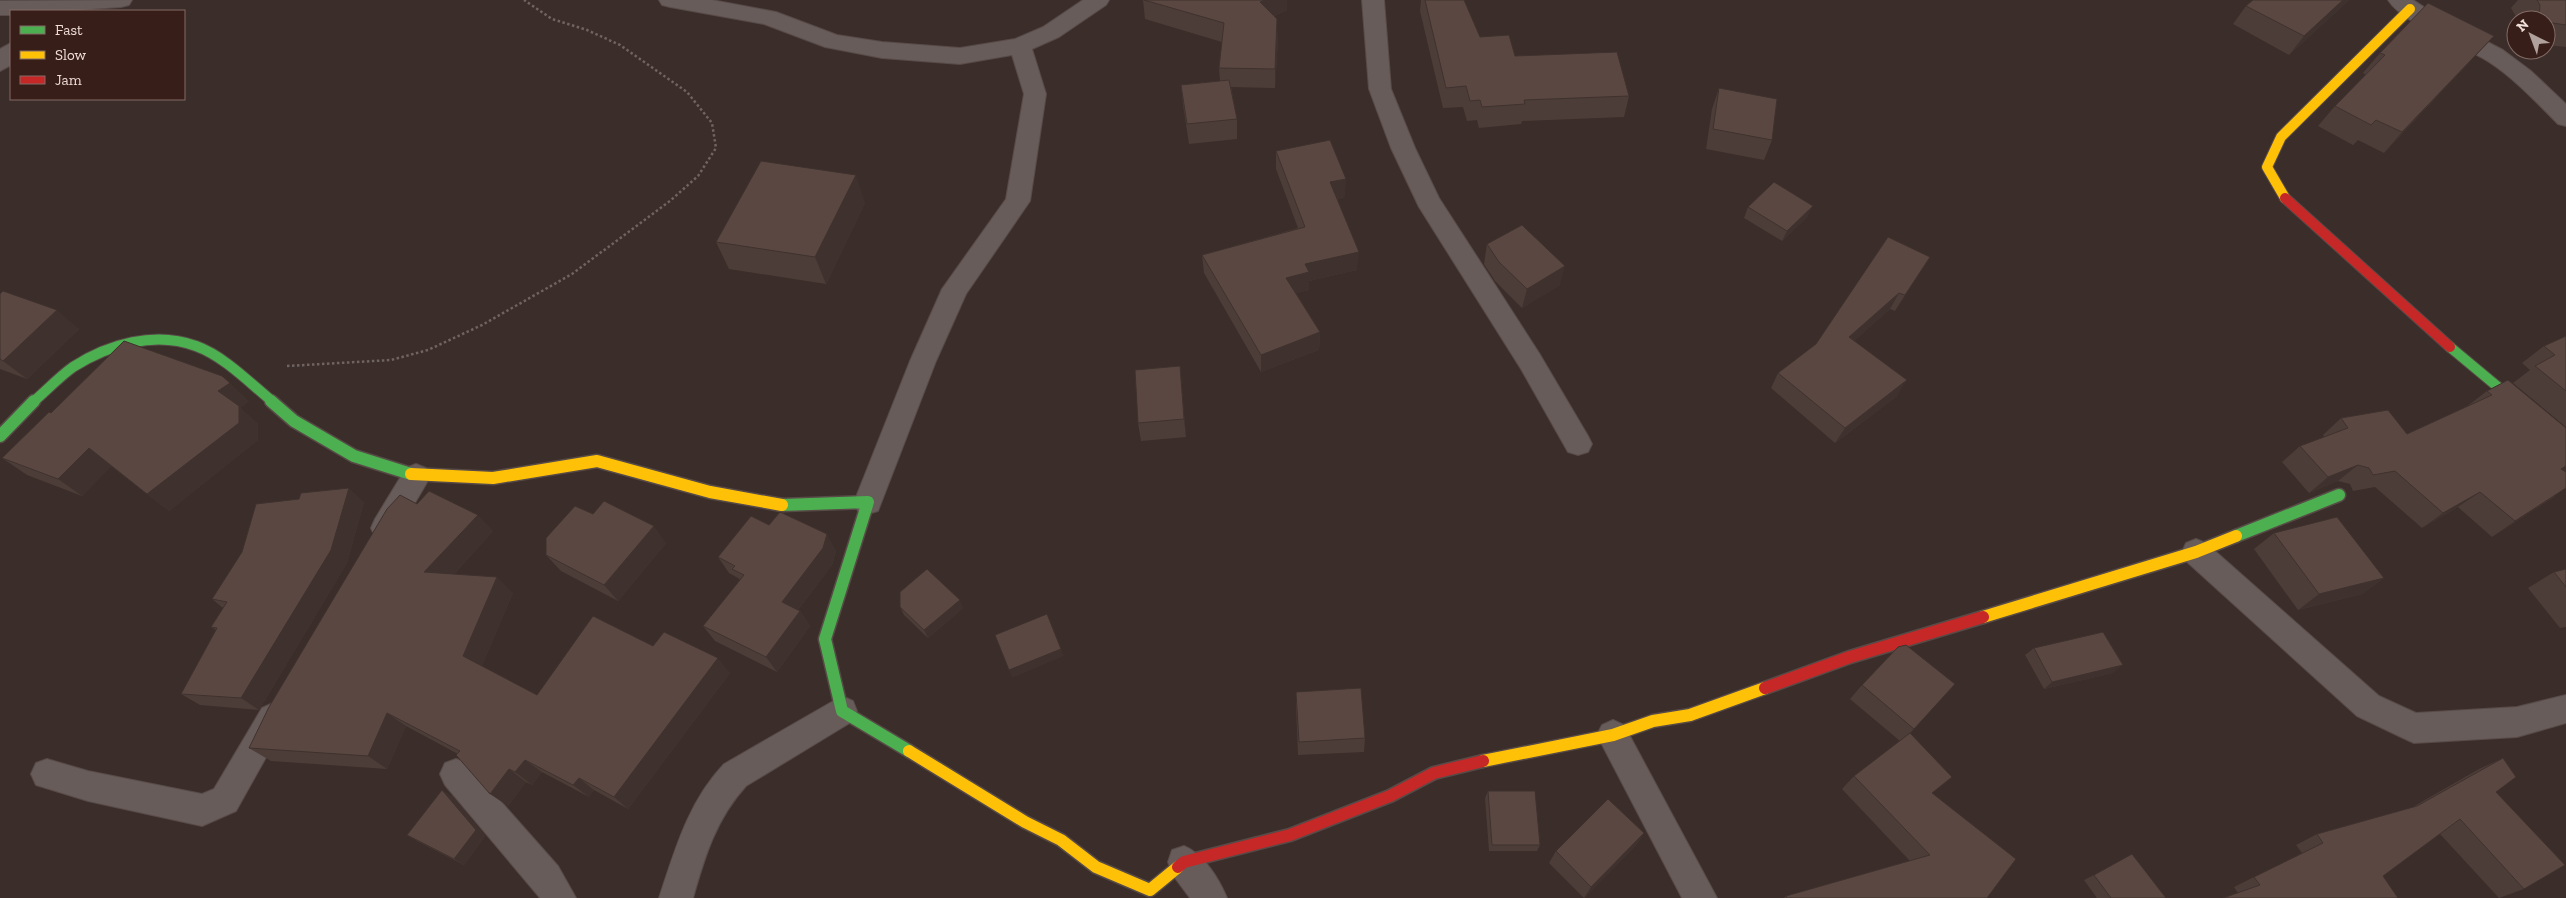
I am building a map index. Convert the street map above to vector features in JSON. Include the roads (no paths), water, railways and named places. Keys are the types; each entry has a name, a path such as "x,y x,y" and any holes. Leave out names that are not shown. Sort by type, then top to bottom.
{"street":[{"path":"0,8 52,8 121,0"},
{"path":"670,0 768,17 833,42 882,50 960,56 1020,46 1051,32 1098,0"},
{"path":"1373,0 1380,89 1403,148 1428,201 1530,361 1578,444"},
{"path":"2566,118 2518,70 2493,54 2404,5 2281,137 2267,167 2286,201 2419,321 2566,445"},
{"path":"1020,46 1035,94 1018,201 955,289 923,362 868,502 825,639 842,711 1025,822 1061,840 1096,867 1147,894 1184,862 1290,835 1390,796 1434,773 1489,759 1613,734 1653,721 1690,715 1850,657 2196,552 2338,495"},
{"path":"0,63 10,52"},
{"path":"0,436 31,404 72,368 108,348 159,338 197,346 233,368 294,421 354,456 416,476 493,478 597,461 710,492 781,505 868,502"},
{"path":"370,552 416,476"},
{"path":"2196,552 2368,706 2414,728 2518,722 2566,710"},
{"path":"47,774 88,786 202,810 225,800 286,697"},
{"path":"676,898 702,818 723,786 735,775 842,711"},
{"path":"1613,734 1700,898"},
{"path":"456,774 546,878 559,898"},
{"path":"1184,862 1210,898"}]}
